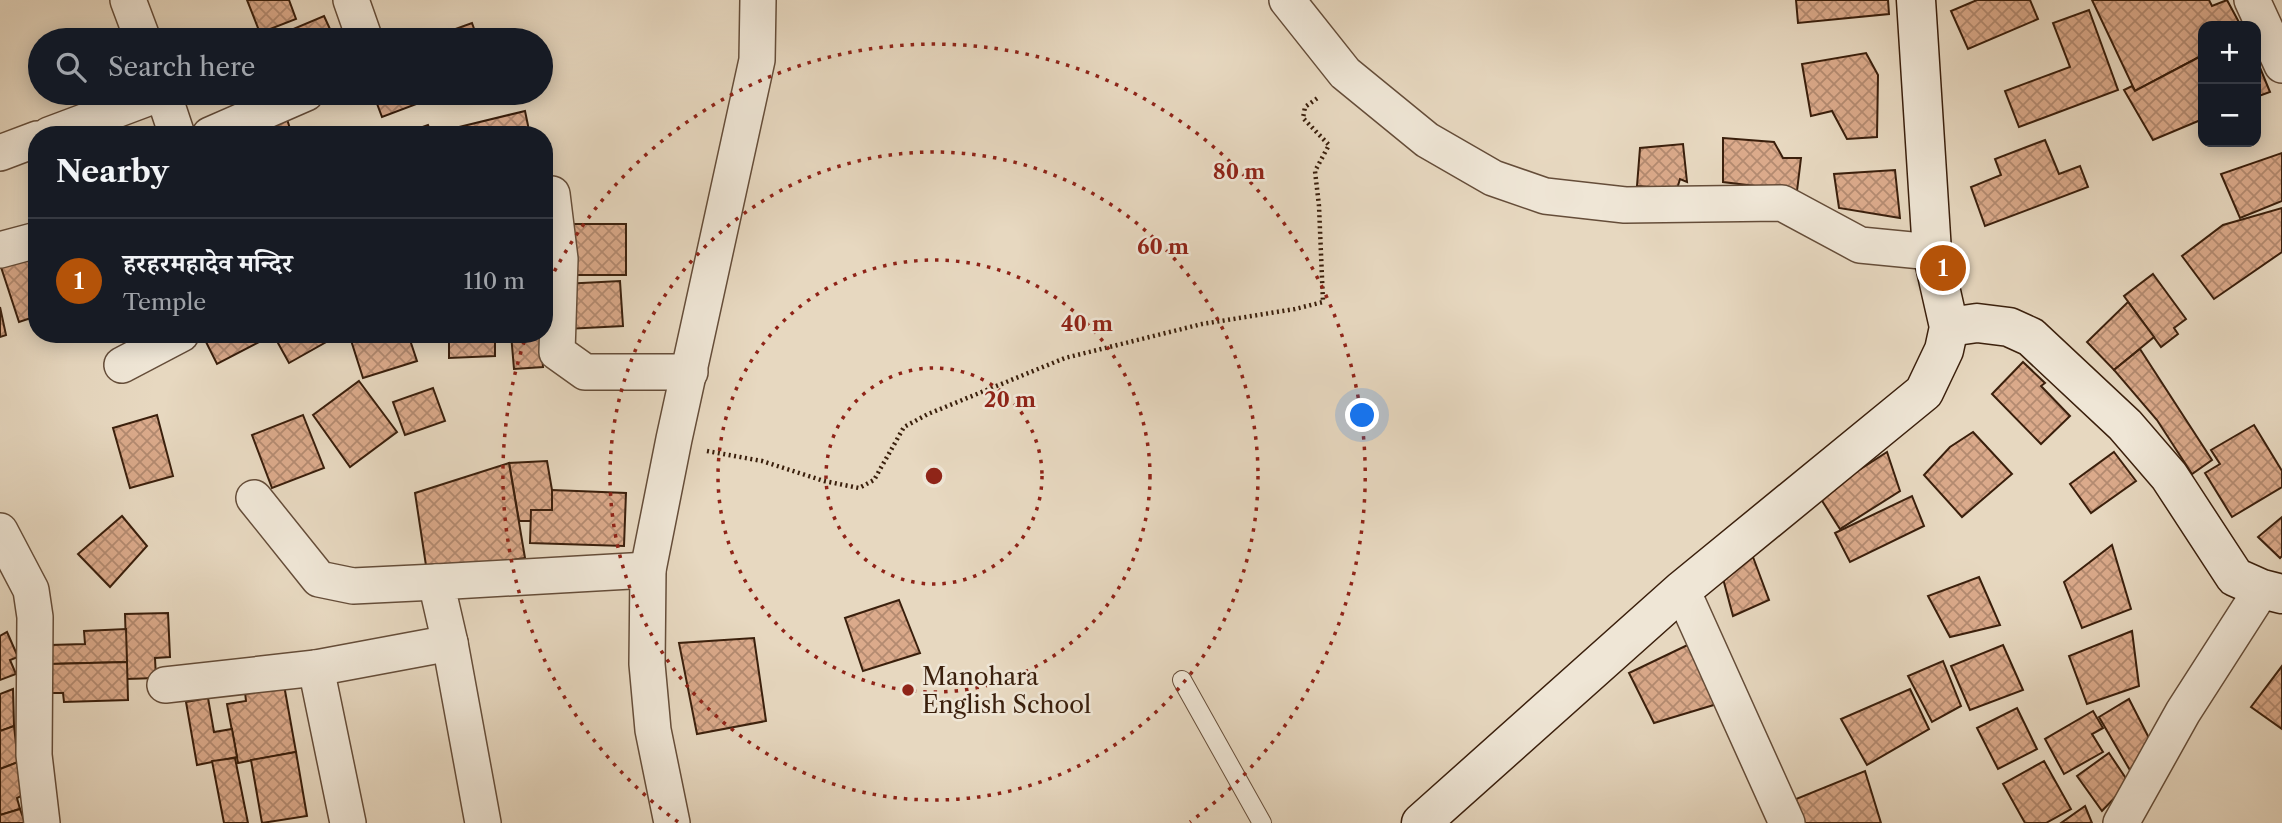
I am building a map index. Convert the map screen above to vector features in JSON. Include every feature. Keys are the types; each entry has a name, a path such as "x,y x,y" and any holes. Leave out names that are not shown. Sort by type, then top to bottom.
{"main road":[{"path":"1422,823 1682,590 1924,392 1944,350 1949,327 1932,252 1916,0"},
{"path":"1949,327 1977,323 2009,327 2031,337 2124,425 2169,476 2235,577 2272,591"}],"street":[{"path":"128,0 138,28"},
{"path":"351,0 361,28"},
{"path":"672,823 653,730 648,664 648,570 757,61 758,0"},
{"path":"1287,0 1345,73 1427,140 1493,178 1545,196 1625,205 1782,202 1860,245 1932,252"},
{"path":"2252,0 2282,65"},
{"path":"73,126 130,105"},
{"path":"166,105 174,126"},
{"path":"231,126 279,105"},
{"path":"0,153 28,142"},
{"path":"0,250 28,242"},
{"path":"553,278 557,352 584,372 690,372"},
{"path":"122,365 164,343"},
{"path":"254,498 319,579 353,586 648,570"},
{"path":"0,531 31,590 35,617 34,755 42,823"},
{"path":"436,582 483,823"},
{"path":"1682,590 1787,823"},
{"path":"2121,823 2183,712 2272,591"},
{"path":"165,685 316,668 450,643"},
{"path":"316,668 340,821"}],"lane":[{"path":"1182,680 1262,823"}],"path":[{"path":"674,439 706,451 762,461 824,481 859,488 874,481 904,427 928,414 1065,358 1202,324 1323,302 1315,171 1329,145 1303,118 1305,107 1328,91 1345,73"}],"building":[{"path":"247,0 289,0 296,19 273,28 258,28"},
{"path":"1796,0 1888,0 1889,14 1798,23"},
{"path":"1977,0 2030,0 2038,19 1968,49 1951,11"},
{"path":"2092,0 2209,0 2212,6 2227,0 2238,21 2198,21 2198,58 2135,91"},
{"path":"2089,10 2118,90 2019,127 2005,91 2070,67 2053,23"},
{"path":"324,16 330,28 296,28"},
{"path":"472,23 474,28 458,28"},
{"path":"1866,53 1878,75 1877,137 1847,139 1832,111 1811,116 1802,64"},
{"path":"2198,58 2198,121 2153,140 2124,90 2132,86 2135,91"},
{"path":"2261,70 2270,92 2261,95"},
{"path":"378,105 414,105 382,117"},
{"path":"525,111 528,126 463,126"},
{"path":"286,116 289,126 256,126"},
{"path":"1723,138 1774,142 1783,158 1801,158 1797,191 1723,182"},
{"path":"2045,140 2059,174 2080,166 2088,187 1985,226 1971,187 2001,175 1995,159"},
{"path":"1683,144 1687,182 1680,179 1677,189 1637,186 1640,148"},
{"path":"2282,153 2282,201 2240,218 2221,174"},
{"path":"1895,170 1900,218 1839,208 1834,174"},
{"path":"2282,208 2282,252 2214,299 2182,256 2223,225"},
{"path":"572,224 626,224 626,275 572,275"},
{"path":"28,253 28,319 19,322 0,264"},
{"path":"2153,274 2186,319 2174,328 2178,334 2161,347 2124,296"},
{"path":"620,281 623,326 566,329 563,284"},
{"path":"2128,302 2154,337 2114,370 2087,342"},
{"path":"0,307 6,335 0,337"},
{"path":"206,343 257,343 217,364"},
{"path":"278,343 324,343 289,363"},
{"path":"352,343 411,343 417,361 363,378"},
{"path":"449,343 495,343 495,356 449,358"},
{"path":"512,343 541,343 543,367 514,369"},
{"path":"2140,349 2212,460 2192,474 2157,420 2114,370"},
{"path":"2023,362 2045,383 2041,386 2070,416 2041,444 1992,394"},
{"path":"359,381 397,432 350,467 313,415"},
{"path":"433,388 445,421 405,435 393,402"},
{"path":"157,415 173,476 130,488 113,428"},
{"path":"303,415 324,468 272,488 252,435"},
{"path":"2254,425 2282,471 2282,487 2232,517 2205,473 2220,464 2211,450"},
{"path":"1973,432 2012,474 1962,517 1924,475 1950,447"},
{"path":"1887,452 1900,491 1840,529 1819,496"},
{"path":"2114,452 2136,481 2091,513 2070,484"},
{"path":"547,461 552,510 531,510 531,521 519,521 509,463"},
{"path":"509,463 525,558 427,572 415,493"},
{"path":"552,490 626,493 624,546 530,543 531,510 552,510"},
{"path":"1912,496 1924,526 1850,562 1835,533"},
{"path":"122,516 147,546 110,587 78,554"},
{"path":"2282,517 2282,556 2280,558 2258,537"},
{"path":"2112,545 2131,609 2082,628 2064,582"},
{"path":"1753,557 1769,600 1733,616 1721,571"},
{"path":"1979,577 2000,625 1950,637 1928,596"},
{"path":"899,600 920,653 863,671 845,618"},
{"path":"168,613 170,657 155,658 156,678 127,679 125,614"},
{"path":"126,629 127,662 50,664 50,645 85,644 84,631"},
{"path":"2132,631 2139,686 2087,704 2069,656"},
{"path":"7,632 18,657 10,660 16,674 0,680 0,636"},
{"path":"754,638 766,721 697,734 679,643"},
{"path":"1696,641 1717,704 1654,723 1629,673"},
{"path":"2003,645 2023,690 1970,710 1951,666"},
{"path":"1943,661 1961,706 1932,722 1908,676"},
{"path":"127,662 128,700 64,702 63,693 51,693 50,664"},
{"path":"2282,666 2282,729 2251,707"},
{"path":"284,685 296,752 238,763 227,704 246,701 245,692"},
{"path":"13,689 14,726 0,731 0,694"},
{"path":"1910,689 1929,729 1867,765 1841,719"},
{"path":"208,698 214,732 232,729 237,757 197,765 186,702"},
{"path":"2129,699 2150,740 2131,772 2099,717"},
{"path":"2017,708 2037,749 1998,769 1977,728"},
{"path":"2093,711 2103,728 2092,734 2103,752 2064,774 2045,739"},
{"path":"14,726 18,762 0,769 0,731"},
{"path":"296,752 307,816 262,823 251,760"},
{"path":"2109,753 2129,783 2102,811 2077,776"},
{"path":"235,758 248,823 224,823 212,761"},
{"path":"2044,761 2071,809 2046,823 2025,823 2003,784"},
{"path":"18,762 29,792 17,798 20,809 0,815 0,769"},
{"path":"1865,771 1881,823 1805,823 1796,799"},
{"path":"2085,806 2092,823 2061,823"},
{"path":"20,809 25,823 0,823 0,815"}],"place":[{"name":"हरहरमहादेव मन्दिर","path":"1943,268"},
{"name":"Manohara English School","path":"908,690"}]}
